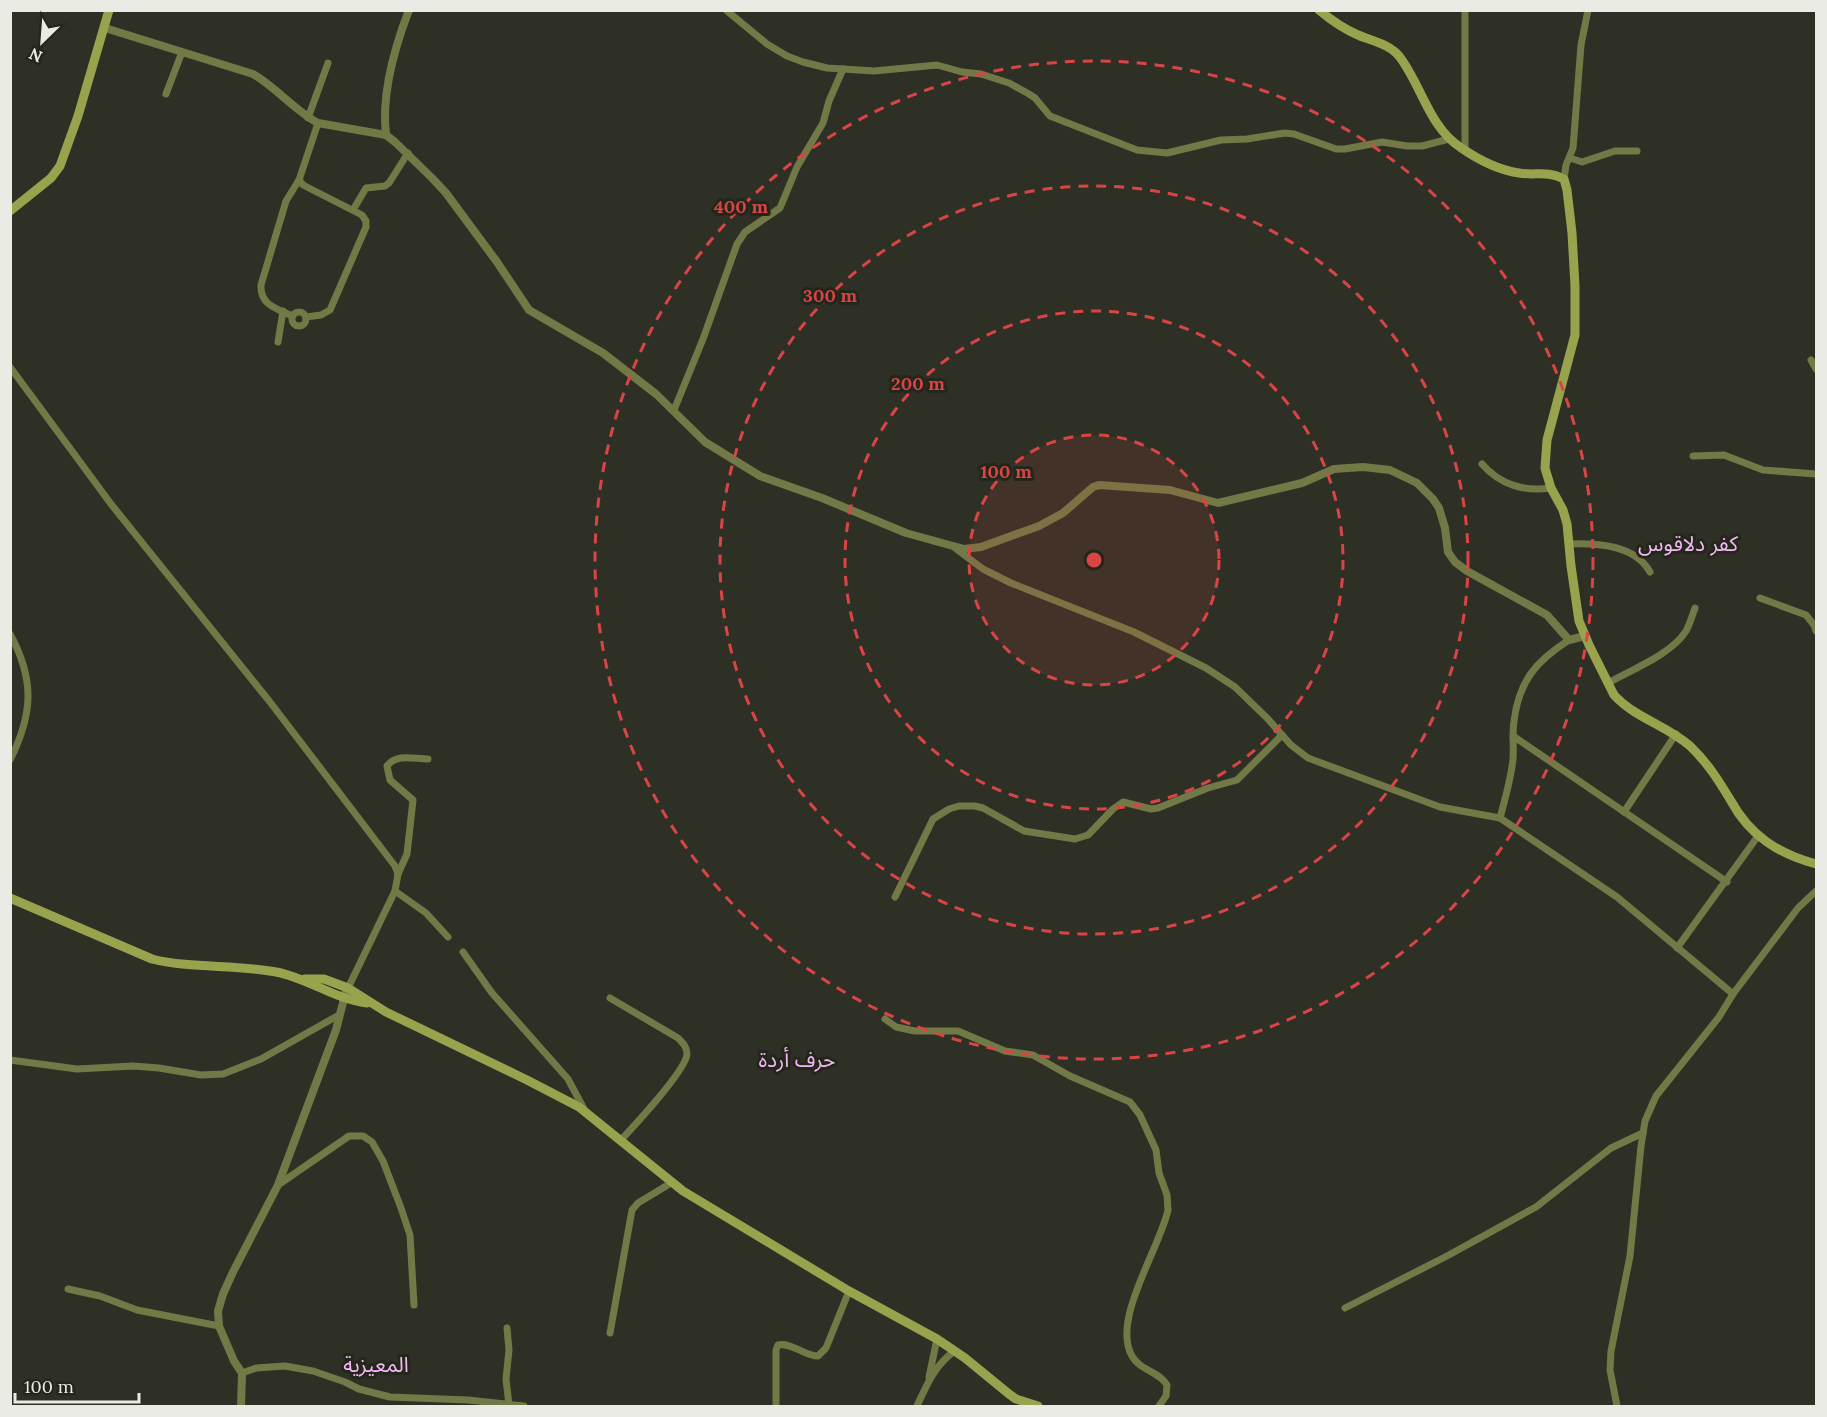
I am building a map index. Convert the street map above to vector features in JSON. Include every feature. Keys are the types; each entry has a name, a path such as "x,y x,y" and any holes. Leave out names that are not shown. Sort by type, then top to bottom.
{"main road":[{"path":"10,211 51,178 60,166 78,116 109,10"},
{"path":"1319,10 1347,30 1380,43 1398,56 1449,139 1466,151 1510,171 1528,174 1546,173 1564,180 1568,190 1572,233 1575,336 1547,440 1545,468 1551,488 1563,510 1570,544 1576,608 1585,636 1614,695 1629,710 1676,734 1708,764 1739,814 1758,836 1780,852 1816,864"},
{"path":"10,898 152,959 173,963 251,968 305,979 324,979 348,988 369,1003 579,1107 671,1183 849,1291 937,1339 1016,1399 1038,1407"},
{"path":"305,979 344,998 369,1003"}],"street":[{"path":"386,135 384,119 388,83 410,10"},
{"path":"726,10 767,44 787,56 817,66 843,69 885,71 937,65 962,72 981,74 1009,83 1029,94 1050,116 1126,146 1148,152 1167,153 1221,140 1247,139 1285,133 1294,134 1328,147 1345,149 1382,142 1422,146 1449,139"},
{"path":"1465,10 1466,151"},
{"path":"1564,180 1566,165 1573,148 1581,45 1588,10"},
{"path":"105,28 253,74 265,81 308,118 318,123 386,135 408,153 451,200 503,270 529,310 603,353 674,410 705,442 760,476 822,498 906,533 953,548 971,549 1039,526 1063,513 1093,487 1099,485 1170,490 1218,503 1302,483 1334,469 1378,468 1405,476 1426,491 1439,508 1445,528 1448,552 1455,562 1467,571 1547,615 1569,640"},
{"path":"166,94 182,52"},
{"path":"308,118 328,63"},
{"path":"674,410 703,339 737,244 745,232 780,208 801,159 823,123 829,101 843,69"},
{"path":"292,316 266,302 261,295 261,285 286,201 299,180 318,123"},
{"path":"1570,158 1582,162 1615,151 1637,151"},
{"path":"353,210 366,188 385,186 389,183 408,153"},
{"path":"292,316 299,312 306,317 321,315 330,310 366,227 365,218 303,185 299,180"},
{"path":"278,342 283,311"},
{"path":"292,316 291,321 298,327 305,323 306,317"},
{"path":"1811,360 1816,369"},
{"path":"10,367 111,504 270,702 391,860 398,874"},
{"path":"1693,456 1724,455 1763,470 1816,474"},
{"path":"1482,464 1493,475 1516,487 1534,490 1551,488"},
{"path":"1570,544 1591,543 1612,546 1639,560 1650,572"},
{"path":"953,548 983,569 1021,588 1134,632 1206,668 1235,687 1298,751 1321,764 1446,808 1500,818 1617,897 1733,994"},
{"path":"1760,598 1806,615 1816,631"},
{"path":"1608,683 1674,644 1686,631 1695,608"},
{"path":"10,634 25,666 28,707 21,735 10,760"},
{"path":"1500,818 1512,764 1514,720 1524,684 1544,657 1569,640 1585,636"},
{"path":"1624,812 1676,734"},
{"path":"895,897 933,819 949,809 959,806 975,806 983,808 1024,831 1067,838 1082,837 1088,835 1123,802 1128,801 1151,809 1158,808 1208,788 1237,780 1282,735"},
{"path":"1513,736 1727,882"},
{"path":"241,1407 242,1373 234,1361 219,1326 218,1311 223,1294 278,1185 336,1030 344,998 395,891 398,874 407,854 414,800 390,780 387,766 392,760 399,758 428,759"},
{"path":"1677,948 1727,882 1758,836"},
{"path":"395,891 426,913 448,937"},
{"path":"1617,1407 1610,1370 1611,1350 1630,1256 1645,1121 1656,1096 1719,1017 1733,994 1798,908 1816,891"},
{"path":"463,952 492,993 568,1079 587,1114"},
{"path":"610,998 678,1038 687,1051 685,1060 659,1097 621,1140"},
{"path":"10,1060 76,1069 146,1066 190,1074 223,1074 261,1059 339,1015"},
{"path":"885,1019 896,1027 915,1031 958,1031 1005,1051 1033,1055 1070,1076 1125,1099 1137,1109 1156,1150 1159,1173 1167,1195 1168,1210 1133,1302 1127,1341 1135,1361 1161,1377 1167,1385 1166,1396 1159,1407"},
{"path":"1345,1308 1536,1207 1611,1148 1643,1133"},
{"path":"278,1185 349,1136 363,1136 372,1142 383,1161 410,1235 414,1305"},
{"path":"610,1333 630,1215 638,1203 671,1183"},
{"path":"68,1289 100,1296 137,1310 219,1326"},
{"path":"776,1407 776,1350 778,1345 783,1344 810,1356 818,1356 826,1348 849,1291"},
{"path":"507,1328 509,1350 506,1372 509,1405"},
{"path":"924,1391 937,1339"},
{"path":"917,1407 938,1367 955,1351"},
{"path":"242,1373 256,1368 285,1366 313,1371 359,1389 390,1397 468,1400 524,1407"}],"district":[{"name":"كفر دلاقوس","path":"1688,543"},
{"name":"حرف أردة","path":"797,1059"},
{"name":"المعيزية","path":"376,1364"}]}
